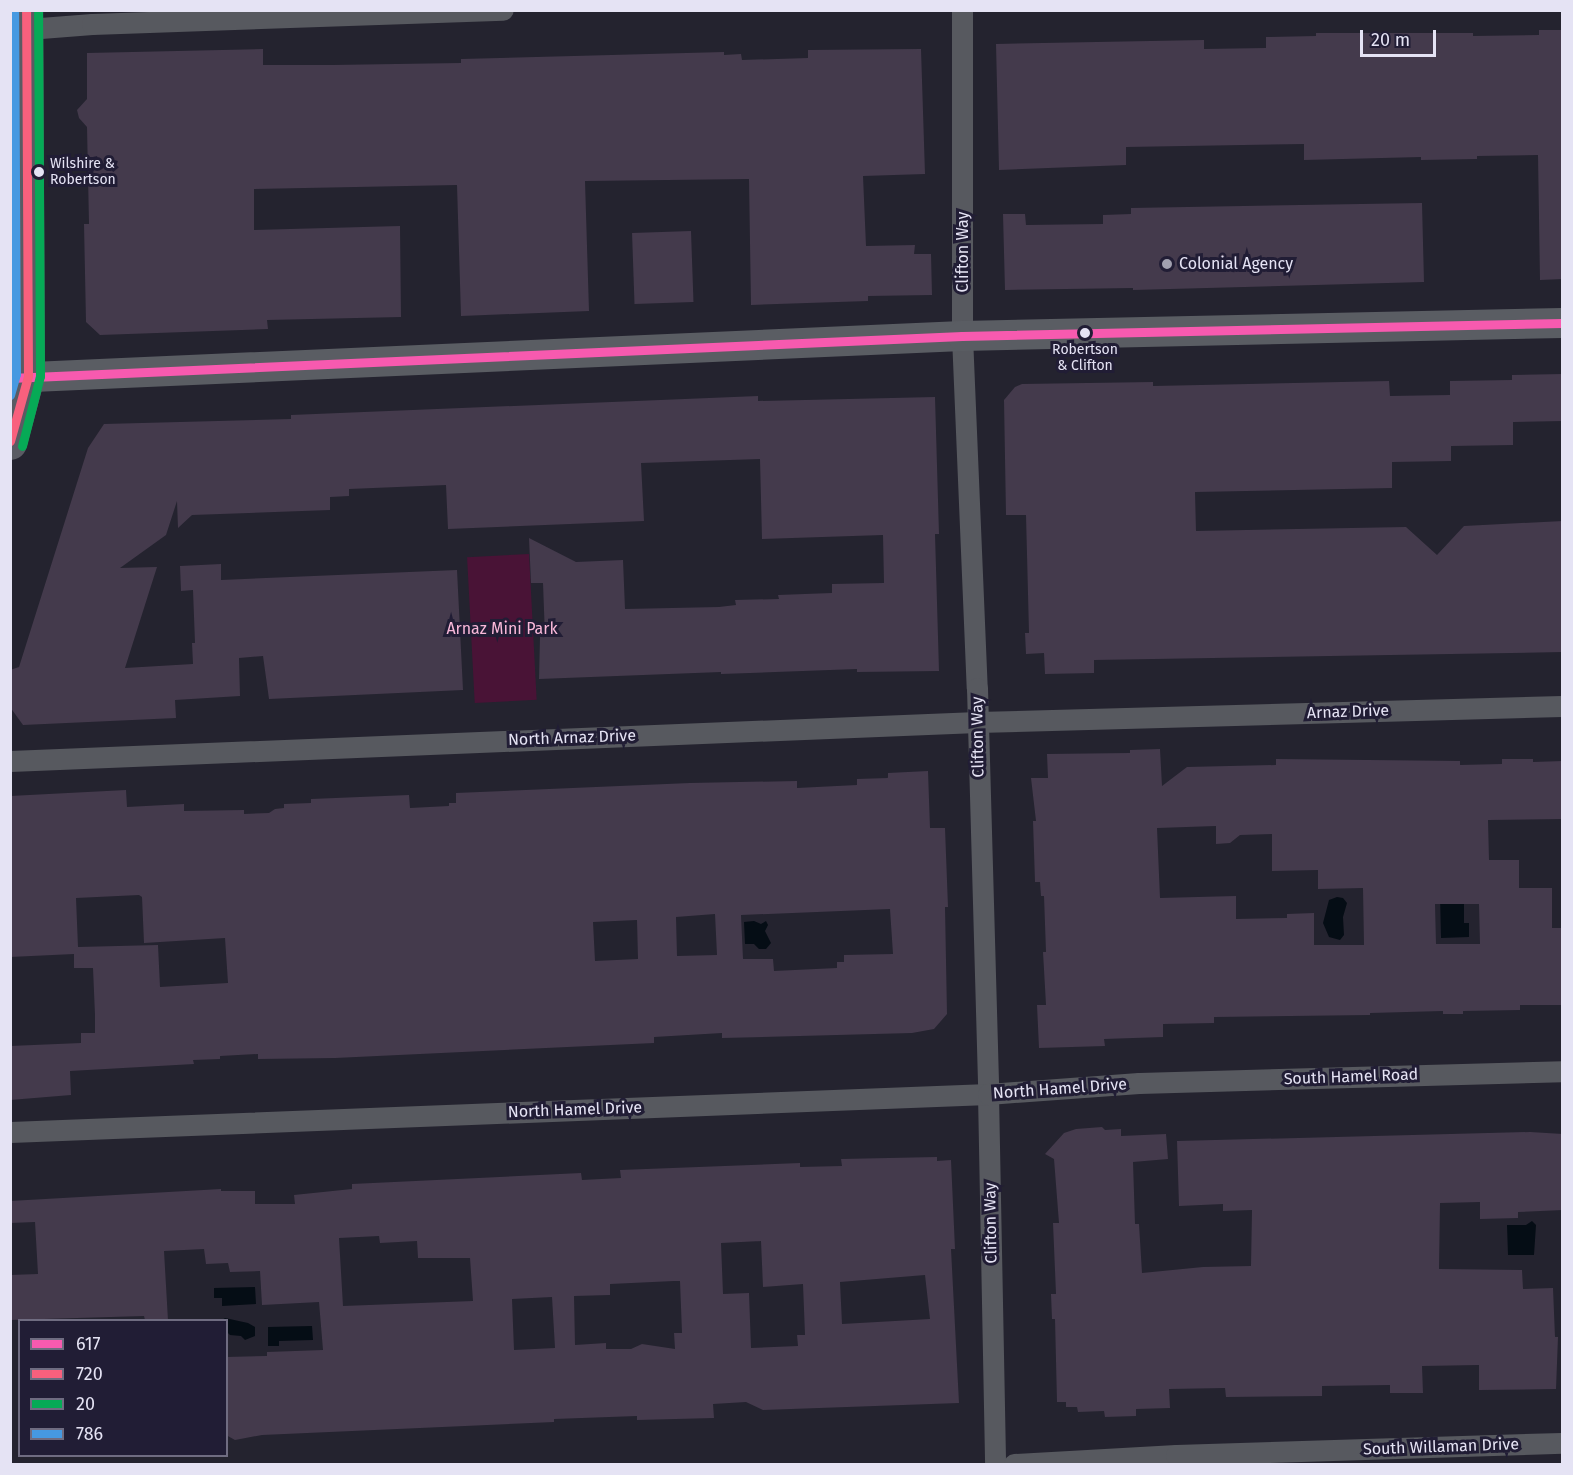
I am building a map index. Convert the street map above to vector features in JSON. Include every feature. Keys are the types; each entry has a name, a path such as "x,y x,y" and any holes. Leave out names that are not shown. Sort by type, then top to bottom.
{"main road":[{"path":"10,443 19,377 21,23"},
{"path":"19,377 274,368 963,336 1563,324"}],"street":[{"path":"21,23 92,24 503,10"},
{"name":"Clifton Way","path":"962,10 963,336 988,1094 994,1464"},
{"name":"Arnaz Drive","path":"1133,717 1563,706"},
{"name":"North Arnaz Drive","path":"10,761 1133,717"},
{"name":"South Hamel Road","path":"1139,1083 1563,1071"},
{"name":"North Hamel Drive","path":"10,1132 988,1094 1139,1083"},
{"name":"South Willaman Drive","path":"1014,1464 1176,1455 1563,1443"}],"green space":[{"name":"Arnaz Mini Park","path":"529,554 537,700 475,703 467,557"}],"shaded area":[{"path":"1464,893 1464,923 1469,923 1469,937 1441,938 1440,894"},
{"path":"1337,897 1343,898 1347,903 1343,917 1344,935 1340,940 1329,937 1323,923 1329,900"},
{"path":"754,921 761,924 766,921 768,925 765,931 771,943 766,949 759,949 754,944 745,944 744,922"},
{"path":"1532,1221 1536,1225 1534,1255 1508,1255 1507,1225 1526,1225"},
{"path":"255,1287 256,1304 222,1306 222,1298 214,1298 214,1288"},
{"path":"225,1318 248,1323 255,1327 255,1336 245,1340 241,1336 230,1335 228,1319 224,1319"},
{"path":"312,1326 313,1340 279,1341 279,1346 268,1346 268,1327"}],"building":[{"path":"1539,30 1563,30 1563,279 1540,280 1538,155 1477,156 1477,159 1421,160 1421,157 1304,160 1304,144 1126,147 1126,165 999,170 996,44 1204,40 1204,49 1266,48 1266,37 1316,36 1316,33 1473,33 1473,36 1539,35"},
{"path":"263,49 263,65 332,65 461,63 461,59 724,52 724,55 741,54 742,60 808,58 808,50 921,49 925,174 863,176 866,246 915,245 914,254 931,254 932,295 868,296 868,301 751,305 749,179 585,181 589,311 461,316 457,185 254,189 254,230 400,226 401,317 267,320 268,329 100,335 86,322 84,224 89,224 87,127 79,118 77,110 87,99 87,53"},
{"path":"1422,203 1424,282 1133,290 1133,288 1005,290 1003,214 1025,214 1026,225 1103,224 1103,215 1131,214 1131,208"},
{"path":"691,231 693,302 635,304 632,233"},
{"path":"1563,374 1563,421 1513,422 1513,445 1451,446 1451,461 1392,462 1392,488 1195,492 1196,531 1406,527 1437,555 1464,526 1563,521 1563,652 1094,660 1094,673 1045,674 1044,653 1026,654 1025,633 1029,633 1026,515 1006,515 1004,400 1015,387 1022,384 1153,382 1153,386 1389,381 1390,396 1450,395 1450,381 1512,380 1512,375"},
{"path":"758,396 758,401 935,397 939,534 935,534 939,671 857,672 857,669 539,679 540,637 545,637 543,583 531,583 529,538 576,562 623,560 625,609 719,607 736,605 735,600 779,599 778,595 832,593 832,584 884,583 883,535 762,539 760,459 641,463 644,521 448,529 446,485 349,489 349,496 330,497 330,510 192,515 178,528 177,501 166,535 120,568 157,567 125,668 193,664 192,643 195,643 193,590 181,591 180,566 221,564 221,580 457,570 463,690 269,699 263,656 239,658 240,696 175,700 176,718 23,725 10,707 10,670 19,667 88,448 104,424 291,419 291,415"},
{"path":"1160,749 1162,786 1187,767 1276,765 1276,759 1460,761 1460,765 1502,764 1502,759 1533,759 1533,762 1563,761 1563,819 1488,820 1489,860 1519,860 1519,888 1552,888 1552,928 1563,928 1563,1005 1520,1005 1520,1010 1463,1011 1463,1014 1443,1014 1443,1011 1370,1013 1370,1015 1214,1017 1214,1023 1163,1024 1163,1037 1104,1039 1105,1046 1039,1048 1037,1005 1046,1005 1043,952 1046,952 1044,896 1041,896 1040,882 1035,882 1033,821 1036,821 1031,778 1048,778 1047,754 1130,753 1130,750","holes":["1216,826 1216,844 1230,843 1240,835 1272,834 1272,871 1318,870 1318,889 1363,888 1364,945 1314,945 1314,913 1287,914 1287,918 1236,919 1236,896 1160,898 1157,828","1435,904 1479,904 1480,944 1436,944"]},
{"path":"928,771 930,828 945,828 948,907 945,907 947,1014 934,1029 912,1033 722,1038 722,1033 654,1037 654,1043 335,1058 258,1059 258,1054 220,1056 220,1059 193,1060 194,1064 70,1071 71,1095 10,1100 10,1046 81,1043 81,1033 95,1033 95,1015 93,968 74,968 74,954 10,957 10,796 126,790 127,807 184,804 184,811 244,810 244,814 269,813 275,809 284,808 284,804 311,803 311,799 409,795 410,808 449,806 449,803 456,803 456,793 797,781 797,788 857,785 857,779 888,778 888,773","holes":["139,895 142,897 144,943 225,938 228,983 160,987 158,945 78,947 76,898","890,909 893,954 844,955 844,962 837,962 837,968 774,971 773,959 743,959 741,915","715,914 717,955 677,956 676,917","637,920 638,959 595,961 593,922"]},
{"path":"1102,1127 1105,1130 1121,1129 1121,1136 1166,1134 1168,1159 1133,1162 1135,1224 1139,1224 1142,1273 1203,1267 1251,1266 1252,1210 1223,1211 1223,1204 1179,1206 1177,1141 1530,1132 1563,1134 1563,1210 1518,1212 1518,1218 1480,1219 1480,1202 1440,1203 1439,1269 1522,1270 1523,1289 1553,1288 1555,1337 1558,1337 1556,1389 1479,1390 1479,1365 1422,1366 1423,1393 1390,1393 1390,1385 1322,1386 1322,1396 1226,1397 1225,1388 1169,1389 1170,1408 1136,1409 1136,1416 1105,1417 1104,1411 1078,1412 1077,1407 1066,1407 1066,1402 1057,1402 1055,1319 1052,1319 1051,1294 1056,1294 1053,1223 1059,1223 1054,1159 1045,1154 1064,1133 1076,1129"},
{"path":"937,1157 937,1161 951,1160 955,1249 951,1249 959,1403 763,1410 746,1402 713,1404 714,1418 637,1420 637,1416 554,1419 554,1422 262,1435 235,1440 228,1436 228,1357 267,1356 267,1352 323,1350 319,1302 262,1305 260,1271 230,1272 228,1263 206,1264 204,1249 164,1251 168,1319 145,1319 144,1316 10,1320 10,1275 38,1274 35,1222 10,1223 10,1201 221,1189 221,1191 255,1191 255,1204 295,1204 294,1195 352,1189 352,1184 581,1173 582,1180 621,1178 620,1170 800,1163 800,1167 842,1166 841,1159","holes":["379,1236 380,1243 417,1241 418,1258 470,1258 473,1301 343,1306 339,1238","761,1241 763,1287 803,1284 805,1335 797,1335 798,1346 751,1348 749,1293 723,1294 721,1243","925,1275 930,1319 842,1324 840,1282","680,1281 682,1333 674,1333 675,1349 642,1344 631,1349 606,1349 606,1343 575,1345 574,1296 610,1295 610,1284","552,1297 555,1348 514,1350 512,1299"]}],"transit line":[{"name":"786","path":"10,395 16,374 14,10"},
{"name":"720","path":"10,441 28,376 26,10"},
{"name":"20","path":"22,446 40,376 38,10"},
{"name":"617","path":"10,378 962,336 1562,323"}],"place":[{"name":"Wilshire & Robertson","path":"39,172"},
{"name":"Colonial Agency","path":"1167,264"},
{"name":"Robertson & Clifton","path":"1085,333"}]}
